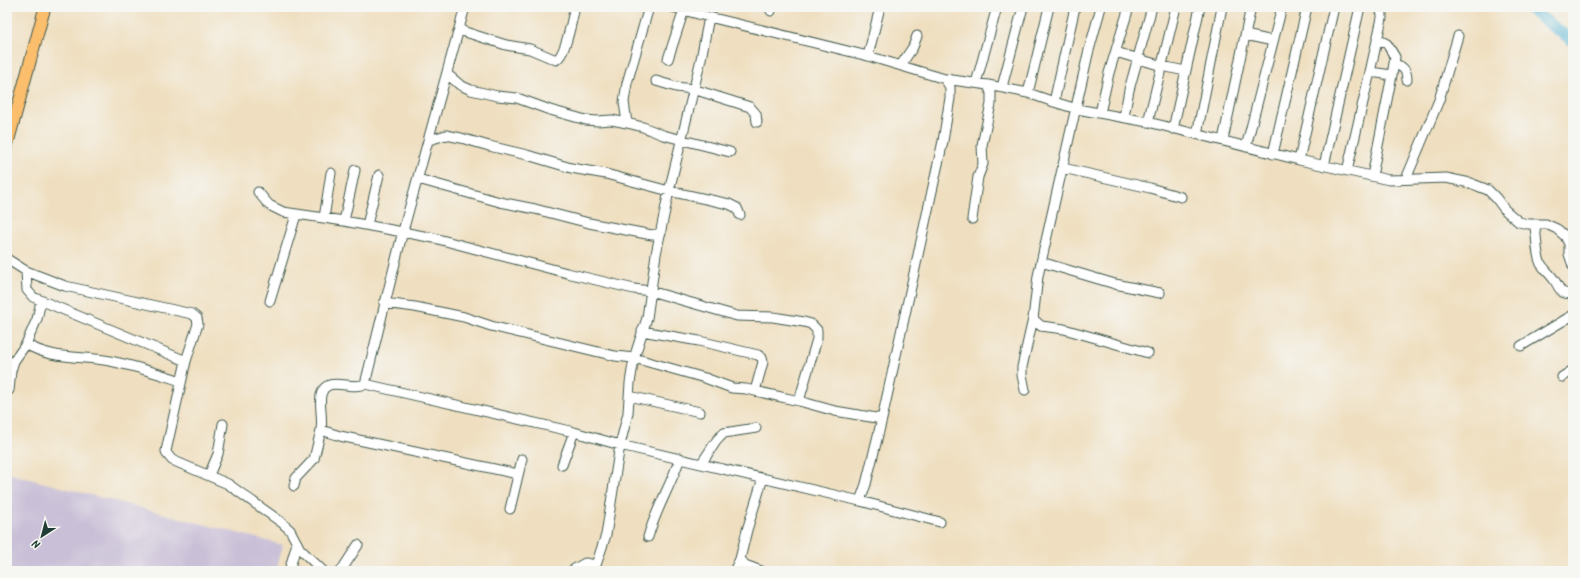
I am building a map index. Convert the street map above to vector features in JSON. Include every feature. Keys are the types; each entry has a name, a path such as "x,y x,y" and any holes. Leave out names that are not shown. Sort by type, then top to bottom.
{"main road":[{"path":"7,146 44,11"}],"street":[{"path":"365,384 403,231 465,7"},
{"path":"459,30 506,45 530,49 556,60 560,57 564,49 575,7"},
{"path":"627,124 624,102 627,83 649,7"},
{"path":"672,7 689,10 709,18 868,56 901,65 950,82 976,83 1002,87 1028,93 1077,109 1148,122 1324,166 1389,180 1446,178 1470,183 1488,190 1505,210 1520,222 1546,224 1557,229 1565,236 1571,246 1570,254 1573,266"},
{"path":"868,56 880,7"},
{"path":"976,83 997,7"},
{"path":"1002,87 1023,7"},
{"path":"1028,93 1049,7"},
{"path":"1054,102 1075,7"},
{"path":"1025,390 1022,367 1033,319 1038,276 1077,109 1088,54 1101,7"},
{"path":"1100,113 1104,90 1129,7"},
{"path":"1124,117 1129,90 1152,7"},
{"path":"1148,122 1176,7"},
{"path":"1172,129 1200,7"},
{"path":"1197,134 1222,7"},
{"path":"1222,140 1251,7"},
{"path":"1246,147 1282,7"},
{"path":"1273,154 1307,7"},
{"path":"1298,160 1334,7"},
{"path":"1324,166 1360,7"},
{"path":"1347,171 1370,72 1380,40 1379,29 1382,14 1379,7"},
{"path":"668,58 689,10"},
{"path":"571,571 585,563 595,568 606,535 620,445 625,427 634,358 646,318 647,293 658,245 656,234 682,140 709,18"},
{"path":"1245,34 1274,41"},
{"path":"901,65 913,47 917,36"},
{"path":"1406,179 1439,100 1458,36"},
{"path":"1372,176 1395,64 1395,57 1392,50 1380,40"},
{"path":"1116,52 1162,66 1185,71"},
{"path":"1395,64 1405,70 1407,73 1407,80"},
{"path":"1370,72 1392,75"},
{"path":"447,74 460,85 471,90 498,96 517,98 550,110 586,120 612,120 643,127 663,135 730,152"},
{"path":"656,81 676,87 693,89 750,107 756,114 757,122"},
{"path":"860,501 866,484 882,419 943,141 949,110 950,82"},
{"path":"972,219 978,177 983,164 982,145 991,104 991,93 988,85"},
{"path":"429,140 446,135 461,138 571,168 606,174 669,191 729,204 737,208 740,215"},
{"path":"1063,168 1150,188 1181,197"},
{"path":"344,221 355,170"},
{"path":"324,218 331,173"},
{"path":"367,225 378,175"},
{"path":"418,179 500,202 535,209 597,225 656,234"},
{"path":"258,192 264,201 274,209 296,215 344,221 434,238 737,316 778,318 811,324 817,330 817,339 799,401"},
{"path":"270,301 296,215"},
{"path":"1534,224 1537,235 1538,257 1542,265 1555,281 1558,289 1562,292 1573,294"},
{"path":"7,260 26,271 65,286 192,314 198,318 198,324 181,381 166,454 172,460 209,475 240,491 282,522 290,530 303,552 318,569"},
{"path":"1041,262 1115,284 1160,293"},
{"path":"26,271 27,290 33,297 41,302 186,361"},
{"path":"9,390 11,371 14,361 26,344 37,319 41,302"},
{"path":"384,303 464,317 491,326 615,356 634,358 695,375 728,387 755,391 835,411 882,419"},
{"path":"1521,346 1573,315"},
{"path":"1033,319 1041,326 1064,329 1148,353"},
{"path":"642,331 758,355 764,362 755,391"},
{"path":"26,344 47,354 115,362 181,381"},
{"path":"1562,377 1573,370"},
{"path":"294,486 296,478 314,459 321,430 321,396 326,387 331,384 355,386 365,384 574,432 620,445 860,501 940,522"},
{"path":"629,396 700,412"},
{"path":"209,475 218,454 223,424"},
{"path":"701,464 724,432 756,428"},
{"path":"321,430 340,436 518,474"},
{"path":"562,465 574,432"},
{"path":"648,537 654,517 672,481 680,458"},
{"path":"510,509 522,459"},
{"path":"734,571 740,559 748,524 763,478"},
{"path":"289,571 297,543"},
{"path":"341,571 358,545"},
{"path":"740,559 744,565 761,571"}],"shaded area":[{"path":"7,473 283,545 276,571 7,571"}],"waterway":[{"path":"1527,7 1573,41"}]}
